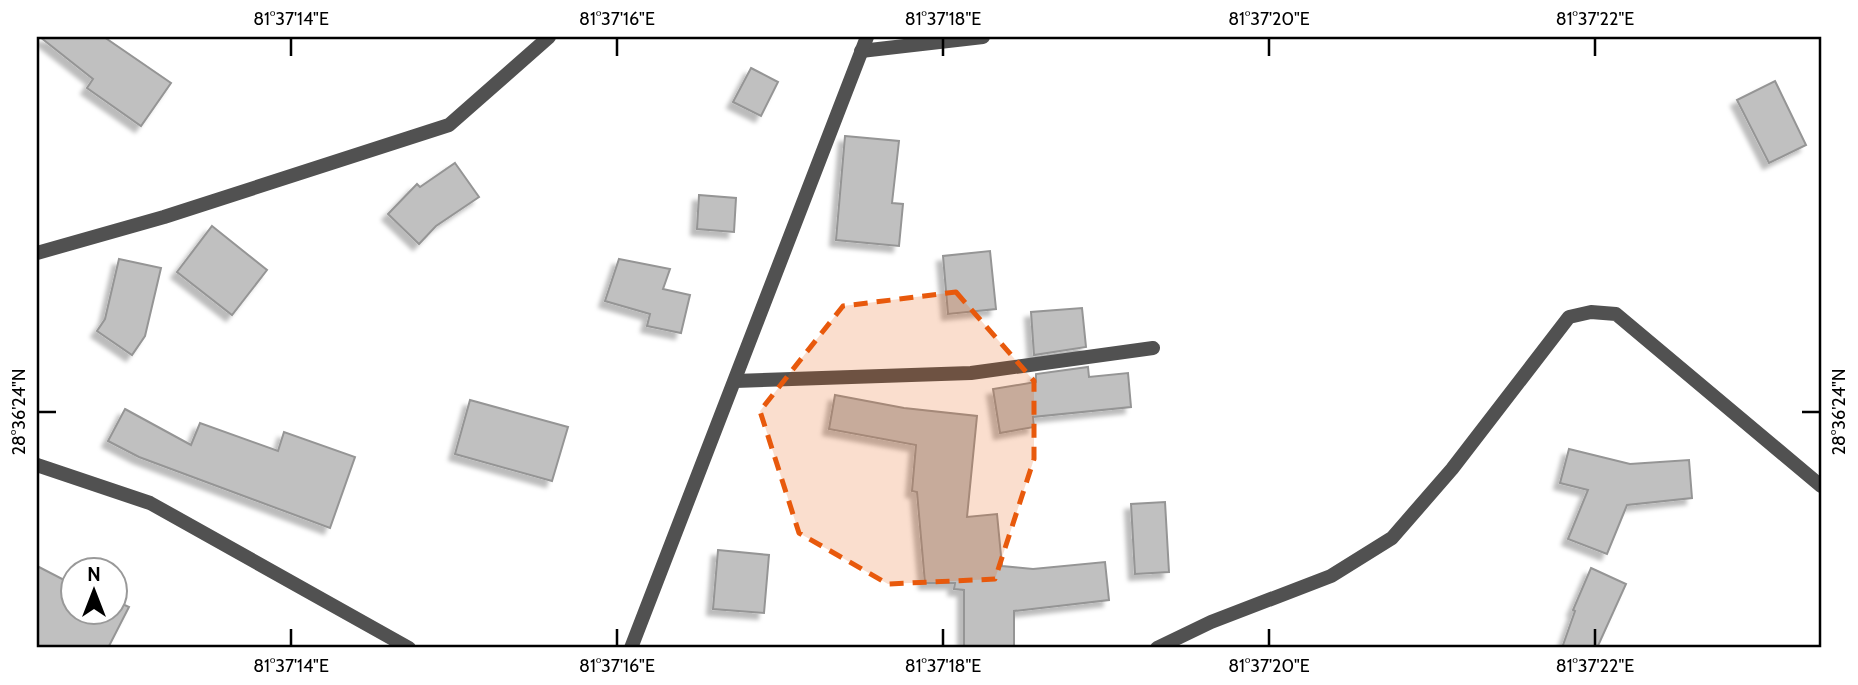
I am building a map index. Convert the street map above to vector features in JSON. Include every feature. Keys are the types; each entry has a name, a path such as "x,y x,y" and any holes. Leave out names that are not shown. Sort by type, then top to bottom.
{"street":[{"path":"37,253 164,217 449,125 549,37"},
{"path":"631,648 867,37"},
{"path":"861,51 983,37"},
{"path":"1157,648 1211,622 1331,576 1392,538 1452,469 1569,317 1580,314 1616,314 1821,486"},
{"path":"735,381 971,373 1153,348"},
{"path":"37,465 150,503 409,648"}],"highlighted area":[{"path":"956,292 1034,381 1034,459 995,579 888,584 799,533 760,411 843,306"}],"building":[{"path":"40,37 104,37 171,83 141,126 87,88 93,79"},
{"path":"751,68 778,82 761,116 733,102"},
{"path":"1775,81 1806,145 1769,163 1737,100"},
{"path":"845,136 899,141 892,203 903,204 899,246 836,240"},
{"path":"455,163 479,197 436,226 419,244 388,214 417,184 420,187"},
{"path":"699,195 736,198 734,232 697,229"},
{"path":"212,226 267,270 232,315 177,272"},
{"path":"990,251 996,309 948,314 943,256"},
{"path":"119,259 161,268 145,336 132,355 97,331 105,319"},
{"path":"619,259 670,269 663,289 690,295 681,333 647,326 650,314 605,301"},
{"path":"1082,308 1086,347 1034,355 1031,312"},
{"path":"1088,367 1089,377 1128,373 1131,407 1033,417 1034,427 1000,433 993,389 1036,382 1036,374"},
{"path":"835,395 904,408 977,416 967,517 997,514 1002,566 1033,569 1105,562 1109,600 1014,611 1014,648 964,648 964,590 954,589 955,583 925,583 917,492 912,491 916,445 829,429"},
{"path":"470,400 568,427 552,481 455,454"},
{"path":"125,409 191,445 200,423 278,451 284,432 355,457 330,528 139,457 108,441"},
{"path":"1569,449 1630,464 1689,460 1692,498 1627,505 1607,554 1568,539 1588,490 1560,483"},
{"path":"1165,502 1169,572 1135,574 1131,504"},
{"path":"718,550 769,555 764,613 713,609"},
{"path":"37,566 60,578 60,626 119,626 108,648 37,648"},
{"path":"1591,568 1626,584 1597,648 1562,648 1575,611 1573,610"}]}
